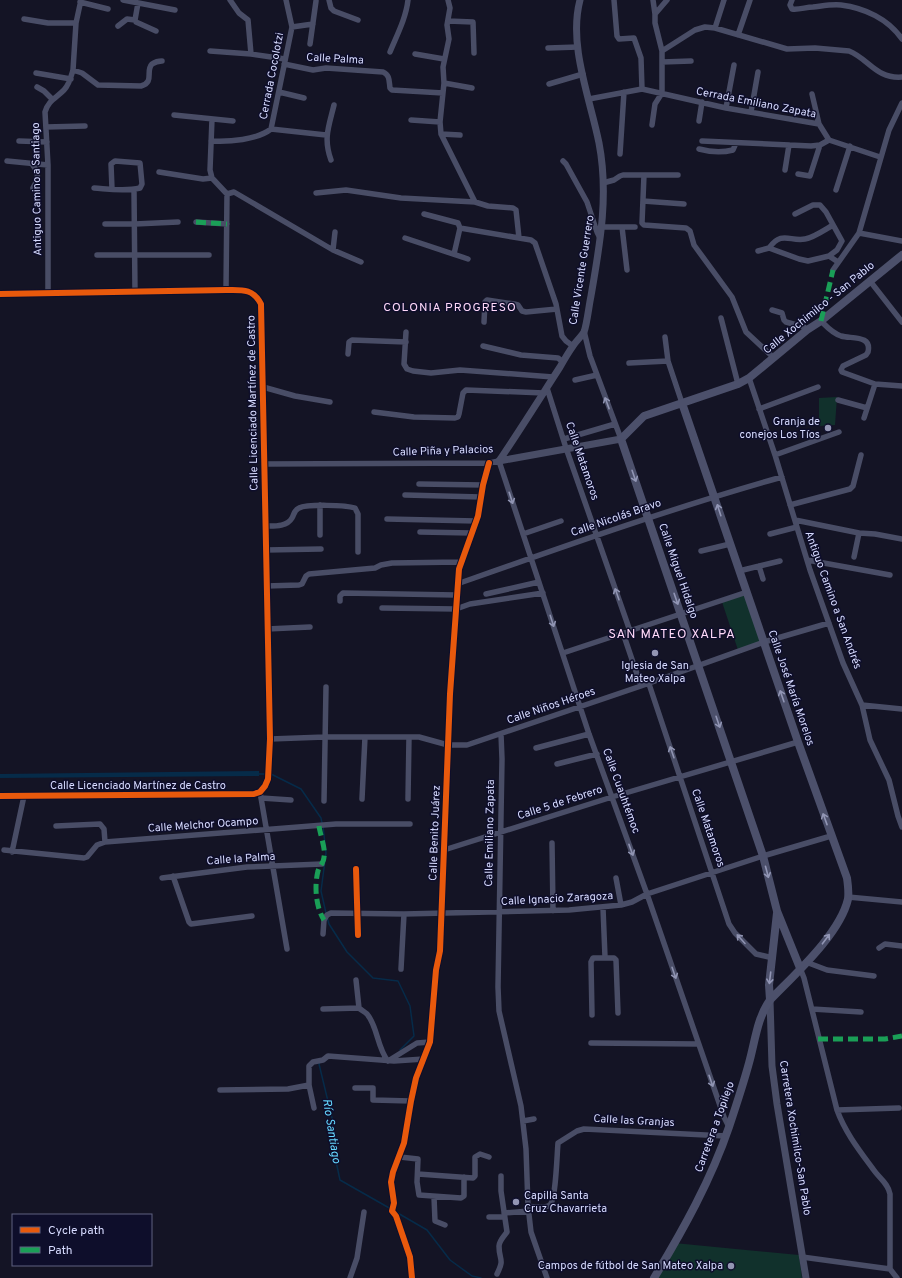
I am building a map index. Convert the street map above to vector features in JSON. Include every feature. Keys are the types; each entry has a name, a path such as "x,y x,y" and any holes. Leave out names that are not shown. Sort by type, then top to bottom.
{"main road":[{"name":"Calle Xochimilco - San Pablo","path":"621,439 644,416 738,384 749,378 902,255"},
{"name":"Calle José María Morelos","path":"682,403 849,887 844,911 834,929 821,946 803,965"},
{"name":"Calle Miguel Hidalgo","path":"621,439 763,856 777,911 803,965"},
{"name":"Calle Miguel Hidalgo","path":"770,1000 769,985 777,911"},
{"name":"Carretera a Topilejo","path":"654,1278 707,1182 726,1136 749,1062 763,1009 803,965"}],"street":[{"path":"123,0 175,10"},
{"path":"230,0 239,13 248,20 251,54"},
{"name":"Cerrada Cocolotzi","path":"212,141 232,141 256,135 271,129 292,27 286,0"},
{"path":"329,0 331,8 358,20"},
{"path":"390,52 404,20 408,0"},
{"path":"448,0 450,2 448,21 449,39 444,59 444,83 440,128 475,202"},
{"name":"Calle Vicente Guerrero","path":"499,461 584,331 602,227 604,201 599,145 578,47 577,30 580,0"},
{"path":"614,0 617,36 619,39 634,38 641,58 642,89"},
{"path":"652,125 655,104 662,93 662,51 655,23 656,14 653,0"},
{"path":"656,14 667,0"},
{"path":"715,28 724,0"},
{"path":"738,35 750,0"},
{"path":"792,0 790,5 792,9 796,10 810,7 840,5 858,8 878,16 889,23 902,39"},
{"path":"80,1 108,9"},
{"name":"Antiguo Camino a Santiago","path":"48,292 48,165 45,112 52,99 64,90 71,79 76,23 80,1"},
{"path":"310,44 316,1"},
{"path":"135,20 138,3"},
{"path":"24,19 48,23 76,23"},
{"path":"118,26 127,19 135,20 136,22 156,31"},
{"path":"448,21 473,22 474,52"},
{"path":"292,27 313,24"},
{"path":"662,51 702,28 715,28 786,49 815,48 849,51 854,53 874,69 890,77 902,77"},
{"path":"548,48 578,47"},
{"path":"210,51 251,54 285,61"},
{"path":"415,54 444,59"},
{"path":"73,70 82,73 98,85 141,86 146,85 148,82 153,63 162,61"},
{"name":"Calle Palma","path":"285,61 313,70 326,68 383,72 389,77 390,88 392,90 443,93"},
{"path":"662,62 691,61"},
{"path":"726,108 734,65"},
{"path":"751,112 758,72"},
{"path":"36,73 71,79"},
{"path":"549,84 583,74"},
{"path":"444,83 472,88"},
{"path":"37,87 44,90 52,99"},
{"path":"589,99 642,89 662,93"},
{"path":"279,92 304,98"},
{"path":"620,154 624,92"},
{"name":"Cerrada Emiliano Zapata","path":"662,93 726,108 818,124 829,140"},
{"path":"812,94 818,124"},
{"path":"698,121 702,102"},
{"path":"833,270 858,233 889,130 902,103"},
{"path":"331,160 327,149 326,135 334,105"},
{"path":"174,115 233,121"},
{"path":"212,119 210,170 212,178 227,194 226,290"},
{"path":"411,120 460,134"},
{"path":"46,127 85,126"},
{"path":"271,129 326,135"},
{"path":"702,141 811,146 820,145 829,140 880,157"},
{"path":"19,141 47,142"},
{"path":"699,149 710,152 727,152 733,150 736,143"},
{"path":"785,170 789,144"},
{"path":"798,174 810,176 820,145"},
{"path":"836,190 850,146"},
{"path":"7,161 48,165"},
{"path":"563,161 587,202 600,239"},
{"path":"94,188 112,189 134,190 142,186 140,163 112,162 112,189"},
{"path":"32,164 38,176 38,181 33,188"},
{"path":"159,172 203,179 212,178"},
{"path":"603,183 614,180 620,176 678,174"},
{"path":"644,175 642,220 644,225 686,228 690,231 694,245 732,297 746,332 774,358"},
{"path":"134,190 135,292"},
{"path":"316,193 346,190 401,198 475,202 488,206 513,208 516,210 519,238"},
{"path":"227,194 234,192 333,250 361,262"},
{"path":"643,201 684,204"},
{"path":"768,248 808,261 830,256 837,250 842,241 820,205 813,205 795,214"},
{"path":"424,214 458,223 460,228 454,254"},
{"path":"105,224 178,222"},
{"path":"196,222 227,224"},
{"path":"758,251 768,248 783,237 807,239 833,225"},
{"path":"602,227 635,226"},
{"path":"622,227 627,270"},
{"path":"460,228 531,240 534,243 557,309 562,336 573,346"},
{"path":"333,250 335,232"},
{"path":"858,233 902,240"},
{"path":"405,238 468,259"},
{"path":"97,255 209,255"},
{"path":"830,256 838,262"},
{"path":"870,281 902,322"},
{"name":"Calle Licenciado Martínez de Castro","path":"0,294 226,290 250,292 258,297 261,304 270,739 268,779 260,795"},
{"path":"484,322 487,300 518,305 522,311 526,312 557,309"},
{"path":"772,310 782,312 786,322 804,327 807,330"},
{"path":"721,318 738,384"},
{"path":"821,321 833,333 866,341 869,348 868,352 866,355 843,366 841,370 845,374 875,384 902,386"},
{"name":"Calle Miguel Hidalgo","path":"584,331 590,356 621,439"},
{"path":"406,332 404,364 407,369 412,371 431,373 460,370 553,377"},
{"path":"665,338 668,361 682,403"},
{"path":"348,354 349,342 352,340 406,342"},
{"path":"483,346 521,355 558,358 563,362"},
{"path":"629,363 668,361"},
{"path":"574,380 598,375"},
{"name":"Antiguo Camino a San Andrés","path":"749,378 775,455 807,560 843,663 862,705 870,740 889,780 902,827"},
{"path":"864,418 875,384"},
{"path":"263,386 295,396 330,402"},
{"path":"759,409 818,387"},
{"path":"374,412 455,418 458,417 463,393 466,390 545,391"},
{"name":"Calle Matamoros","path":"545,391 564,439 630,631"},
{"path":"838,400 867,408"},
{"path":"564,439 615,424"},
{"path":"775,455 840,432"},
{"name":"Calle Piña y Palacios","path":"265,464 489,463 621,439"},
{"path":"790,505 850,489 853,486 861,455"},
{"name":"Calle Cuauhtémoc","path":"499,461 589,734 647,894 724,1117 729,1127"},
{"name":"Calle Benito Juárez","path":"412,1278 407,1250 393,1207 391,1182 393,1172 400,1157 404,1143 410,1101 420,1067 430,1042 436,970 440,951 450,694 457,584 460,562 476,522 489,463"},
{"name":"Calle Nicolás Bravo","path":"457,584 647,518 714,496 782,477"},
{"path":"419,484 483,485"},
{"path":"405,495 481,497"},
{"path":"320,506 320,535"},
{"path":"266,526 285,525 291,520 295,511 299,507 350,506 355,508 358,514 358,552"},
{"path":"387,518 476,522"},
{"path":"795,520 859,534 875,534 902,539"},
{"path":"523,534 561,521"},
{"path":"770,534 797,528"},
{"path":"420,532 471,533"},
{"path":"854,557 859,534"},
{"path":"701,551 730,544"},
{"path":"266,550 321,549"},
{"path":"807,560 890,575"},
{"path":"739,570 780,561"},
{"path":"266,586 299,585 302,584 306,576 309,574 375,568 392,563 460,562"},
{"path":"759,566 763,579"},
{"path":"486,594 539,582"},
{"path":"563,654 747,592"},
{"path":"382,608 456,609 470,604 543,593"},
{"path":"340,601 340,596 343,594 456,595"},
{"name":"Calle Niños Héroes","path":"270,739 325,737 420,737 448,745 467,745 649,684 764,642 829,623"},
{"path":"267,629 310,627"},
{"path":"623,633 642,686"},
{"name":"Calle Matamoros","path":"649,684 732,929 756,954 773,958"},
{"path":"324,801 326,687"},
{"path":"862,705 902,710"},
{"name":"Calle Emiliano Zapata","path":"502,734 498,912 499,1011 521,1106 526,1149 528,1208 531,1232 547,1278"},
{"path":"536,748 589,734"},
{"path":"362,799 365,737"},
{"path":"408,799 409,737"},
{"name":"Calle 5 de Febrero","path":"444,850 612,797 798,742"},
{"path":"557,764 597,754"},
{"path":"260,795 287,949"},
{"name":"Calle Licenciado Martínez de Castro","path":"0,796 260,795 291,800"},
{"path":"12,852 24,796"},
{"path":"4,850 84,858 87,857 97,845 104,842 104,829 100,824 56,826"},
{"name":"Calle Melchor Ocampo","path":"104,842 347,824 410,824"},
{"name":"Calle Ignacio Zaragoza","path":"323,934 325,918 331,913 442,914 553,911 603,908 621,905 632,902 647,894 713,872 831,836"},
{"path":"552,843 553,911"},
{"name":"Calle la Palma","path":"162,878 247,867 322,864"},
{"path":"356,868 358,935"},
{"path":"174,876 189,922 191,924 252,916"},
{"path":"616,878 621,905"},
{"path":"848,897 902,902"},
{"path":"603,908 605,957"},
{"path":"401,969 404,914"},
{"path":"879,948 885,944 902,946"},
{"path":"592,1015 591,959 605,957 614,958 616,960 618,1013"},
{"path":"874,976 803,965 804,978 837,1110 842,1124 874,1171 889,1188 893,1274"},
{"path":"356,980 359,1008"},
{"name":"Carretera Xochimilco-San Pablo","path":"770,1000 772,1066 806,1278"},
{"path":"323,1009 359,1008 367,1014 385,1058"},
{"path":"812,1009 861,1012"},
{"path":"385,1058 417,1043 430,1042"},
{"path":"591,1043 698,1044"},
{"path":"314,1108 309,1085 308,1070 309,1066 313,1062 323,1060 328,1056 424,1059"},
{"path":"220,1090 288,1089 309,1085"},
{"path":"354,1088 373,1088 373,1100 410,1101"},
{"path":"837,1110 899,1108"},
{"path":"523,1121 534,1119"},
{"name":"Calle las Granjas","path":"528,1208 544,1208 552,1201 556,1174 558,1143 580,1129 726,1136"},
{"path":"418,1174 464,1176 470,1178 475,1176 474,1159 480,1154 489,1157"},
{"path":"400,1157 418,1159 417,1182 419,1195 462,1198 464,1196 464,1176"},
{"path":"497,1274 502,1264 499,1246 507,1232 501,1191 501,1176"},
{"path":"434,1197 435,1221 445,1224"},
{"path":"489,1217 504,1215 528,1208"},
{"path":"350,1278 357,1258 364,1212"},
{"path":"802,1257 902,1276"}],"green space":[{"path":"837,397 835,425 819,426 819,398"},
{"path":"745,594 761,643 738,650 722,602"},
{"name":"Campos de fútbol de San Mateo Xalpa","path":"674,1243 799,1255 802,1278 654,1278"}],"water":[{"path":"259,771 259,776 0,778 0,774"}],"waterway":[{"name":"Río Santiago","path":"259,774 267,774"},
{"name":"Río Santiago","path":"271,774 301,789 321,818 322,823"},
{"name":"Río Santiago","path":"323,826 326,853 321,891 326,913"},
{"name":"Río Santiago","path":"327,917 329,924 347,952 373,978 398,981 410,1006 414,1036 400,1050"},
{"name":"Río Santiago","path":"320,1062 319,1064 332,1118 334,1152 340,1180 391,1209"},
{"name":"Río Santiago","path":"396,1212 427,1230 450,1260 472,1276 481,1278"}],"marked path":[{"path":"196,222 227,224"},
{"path":"821,321 833,270"},
{"path":"319,826 324,846 324,854 323,861 318,871 316,890 319,909 324,920"},
{"path":"818,1039 885,1039 902,1036"}],"cycle path":[{"path":"0,294 237,290 246,291 258,299 261,304 270,739 268,779 260,792 254,794 0,796"},
{"path":"412,1278 410,1257 396,1216 392,1211 394,1203 391,1182 393,1172 404,1143 416,1078 430,1042 436,970 440,951 450,694 459,569 478,516 483,485 489,463"},
{"path":"356,869 358,935"}],"place":[{"name":"Granja de conejos Los Tíos","path":"828,428"},
{"name":"Iglesia de San Mateo Xalpa","path":"655,653"},
{"name":"Capilla Santa Cruz Chavarrieta","path":"516,1202"},
{"name":"Campos de fútbol de San Mateo Xalpa","path":"731,1266"}],"district":[{"name":"COLONIA PROGRESO","path":"450,308"},
{"name":"SAN MATEO XALPA","path":"672,635"}]}
